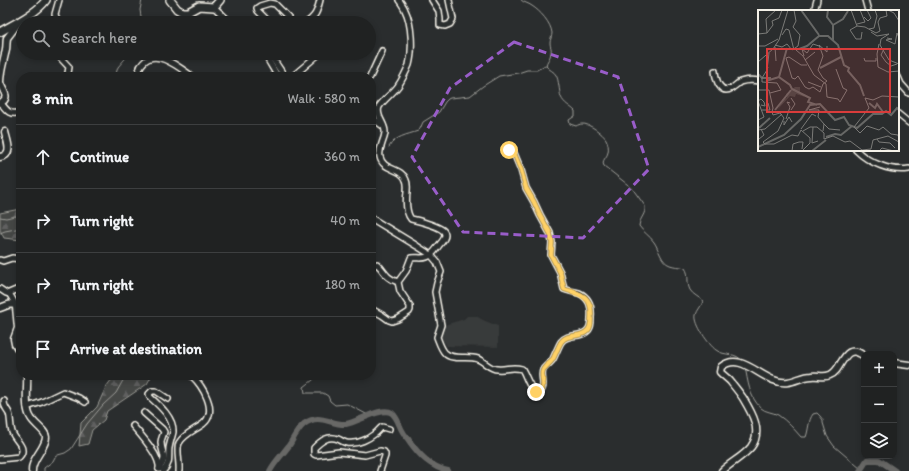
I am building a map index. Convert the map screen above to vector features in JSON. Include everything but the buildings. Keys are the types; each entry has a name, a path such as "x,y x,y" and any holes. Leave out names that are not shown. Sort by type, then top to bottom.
{"highway":[{"path":"27,16 37,10 46,0"},
{"path":"170,0 182,12 188,12 198,3 214,7 220,0"},
{"path":"0,32 16,23"}],"main road":[{"path":"0,103 4,101 6,97 0,81 7,38 16,26"},
{"path":"0,157 6,155 8,152 5,132"},
{"path":"0,308 14,304 16,306"},
{"path":"16,334 14,339 16,346"},
{"path":"722,471 745,454 751,447 756,435 755,419 748,406 730,382 720,372 721,367 735,361 781,383 790,382 803,377 830,376 835,372 843,358 848,353 854,352 861,354"},
{"path":"897,363 909,365"},
{"path":"27,380 27,408 30,417 36,426 46,434 45,443 32,467 32,471"}],"street":[{"path":"56,16 59,0"},
{"path":"315,16 320,0"},
{"path":"376,312 392,321 395,321 409,312 410,306 400,291 398,282 406,271 411,258 424,258 431,256 444,240 445,236 444,232 438,227 411,219 409,216 406,194 408,184 406,179 402,173 383,164 380,156 379,149 385,132 379,113 379,107 400,83 409,65 411,54 409,19 399,0"},
{"path":"432,0 439,12 440,25 444,26 450,24 453,19 449,0"},
{"path":"814,10 817,0"},
{"path":"263,16 257,8 270,3 275,4 286,16"},
{"path":"214,7 224,16"},
{"path":"372,72 382,51"},
{"path":"63,60 68,65 68,72"},
{"path":"139,72 140,67 146,60"},
{"path":"167,60 185,72"},
{"path":"268,60 275,72"},
{"path":"273,60 281,72"},
{"path":"298,72 312,60"},
{"path":"715,72 717,82 725,89 731,88 742,81 752,80 758,82"},
{"path":"899,79 909,93"},
{"path":"0,103 11,113 16,113"},
{"path":"899,115 909,123"},
{"path":"376,121 384,127"},
{"path":"376,221 417,246 437,262 440,272 435,292 441,325 437,336 446,354 450,357 468,357 478,359 495,369 513,367 522,369 532,390 536,392 541,391 543,388 543,370 553,359 562,341 566,337 586,332 590,326 590,302 584,296 564,289 560,272 551,255 552,242 550,233 526,188 514,153 509,150"},
{"path":"857,151 864,157 876,163 896,170 909,169"},
{"path":"0,260 3,261 12,258 16,258"},
{"path":"376,264 380,267 388,278 398,282"},
{"path":"0,289 9,294 16,306"},
{"path":"9,294 16,290"},
{"path":"179,471 180,466 178,447 180,441 204,422 210,412 205,394 196,380"},
{"path":"160,470 167,466 169,460 169,449 173,432 172,424 164,411 150,397 149,394 152,391 156,391 168,399"},
{"path":"27,408 63,392 85,402"},
{"path":"0,458 19,457 22,452 20,443 16,440 12,433 10,414 4,407 4,401"},
{"path":"144,413 164,432 161,442 165,457 160,470"},
{"path":"133,426 158,459 160,470"},
{"path":"380,471 385,456 384,452 365,455 339,452 316,455 313,451 317,444 327,438 338,439 344,443 352,444 372,436 382,427 388,429"}],"highlighted area":[{"path":"514,42 618,77 649,169 583,238 463,232 412,157 450,88"}],"shaded area":[{"path":"467,316 476,316 498,326 498,347 447,346 440,336 438,327 464,319"}],"green space":[{"path":"16,210 16,239 4,238 0,230 0,213"},
{"path":"111,380 149,380 147,384 107,411 104,420 92,430 88,444 79,446 81,423 97,407 106,387"}],"waterway":[{"path":"141,16 140,10 142,0"},
{"path":"521,0 531,5 538,11 545,18 551,29 551,51 546,66 556,75 562,99 575,111 575,116 569,120 570,124 576,126 581,124 588,125 599,132 606,139 608,150 603,162 604,166 632,188 645,206 645,212 640,220 639,226 654,242 664,261 672,266 685,268 690,290 703,301 696,315 697,324 703,334 716,350 737,356 743,362"},
{"path":"116,72 118,67 124,60"},
{"path":"389,147 398,138 418,131 423,122 439,112 448,99 470,96 499,76 527,70 537,70 545,65"},
{"path":"0,217 6,218 16,216"},
{"path":"0,233 16,229"},
{"path":"745,367 751,394 761,408 781,417 801,437 806,437 811,417 813,414 817,413 823,420 827,436 834,446 861,469"},
{"path":"44,471 44,468 53,461 55,457 71,449 87,424 103,405 116,393 123,380"},
{"path":"313,380 304,387 305,393 323,393 328,396 330,401 335,405 347,404 370,416"},
{"path":"270,471 290,444 296,433 304,424 315,419 346,424 382,411 388,411 394,415 404,433 422,456 436,467 448,471"},
{"path":"860,471 867,460 879,460 895,471"}],"route":[{"path":"509,150 514,153 526,188 552,238 551,255 560,272 564,289 584,296 590,302 591,307 590,326 588,330 582,334 566,337 562,341 553,359 543,370 543,388 541,391 536,392"}]}
